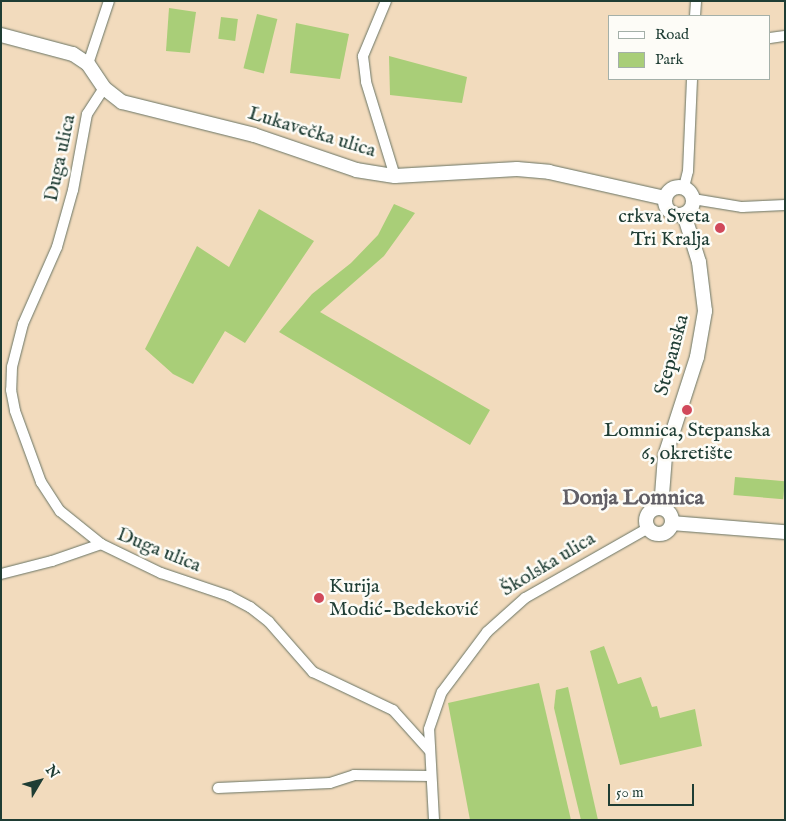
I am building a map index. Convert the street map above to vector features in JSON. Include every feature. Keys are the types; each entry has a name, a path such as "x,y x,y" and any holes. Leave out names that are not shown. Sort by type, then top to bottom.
{"street":[{"path":"88,64 109,1"},
{"path":"386,1 364,56 366,82 395,176"},
{"path":"695,15 696,1"},
{"name":"Lukavečka ulica","path":"1,35 73,54 88,64 104,88 122,102 254,135 341,166 395,176 517,169 549,172 664,198"},
{"path":"771,38 785,36"},
{"path":"692,80 688,171 689,193 691,208 684,214 670,212 664,198 670,189 689,193 742,207 785,205"},
{"name":"Duga ulica","path":"104,88 87,114 73,190 57,247 15,345 10,390 28,453 41,482 60,511 101,544 153,570 229,596 250,607 269,622 313,672 393,710 430,750"},
{"name":"Stepanska","path":"660,508 667,448 697,357 705,311 699,262 684,214"},
{"path":"660,508 668,511 672,523 668,531 660,534 648,528 648,514 660,508"},
{"path":"672,523 785,532"},
{"name":"Školska ulica","path":"430,750 429,729 436,703 487,632 536,591 648,528"},
{"path":"1,574 52,562 101,544"},
{"path":"430,750 434,820"},
{"path":"218,788 330,783 354,775 431,776"}],"green space":[{"path":"169,8 196,12 190,53 166,51"},
{"path":"257,14 277,19 264,73 243,68"},
{"path":"221,17 238,19 235,41 218,39"},
{"path":"296,23 349,34 340,79 290,73"},
{"path":"389,56 467,77 462,103 390,95"},
{"path":"394,204 415,213 384,256 320,312 490,410 470,445 279,332 312,294 351,263 378,235"},
{"path":"259,209 314,241 245,343 225,331 193,384 173,374 145,349 197,246 229,267"},
{"path":"735,477 785,481 783,499 733,495"},
{"path":"604,646 618,684 641,677 652,707 657,706 660,718 695,709 702,746 620,765 590,651"},
{"path":"539,683 571,820 470,820 448,703"},
{"path":"568,687 598,820 581,820 554,708 556,690"}],"place":[{"name":"crkva Sveta Tri Kralja","path":"720,228"},
{"name":"Lomnica, Stepanska 6, okretište","path":"687,410"},
{"name":"Kurija Modić-Bedeković","path":"319,598"}],"district":[{"name":"Donja Lomnica","path":"633,499"}]}
